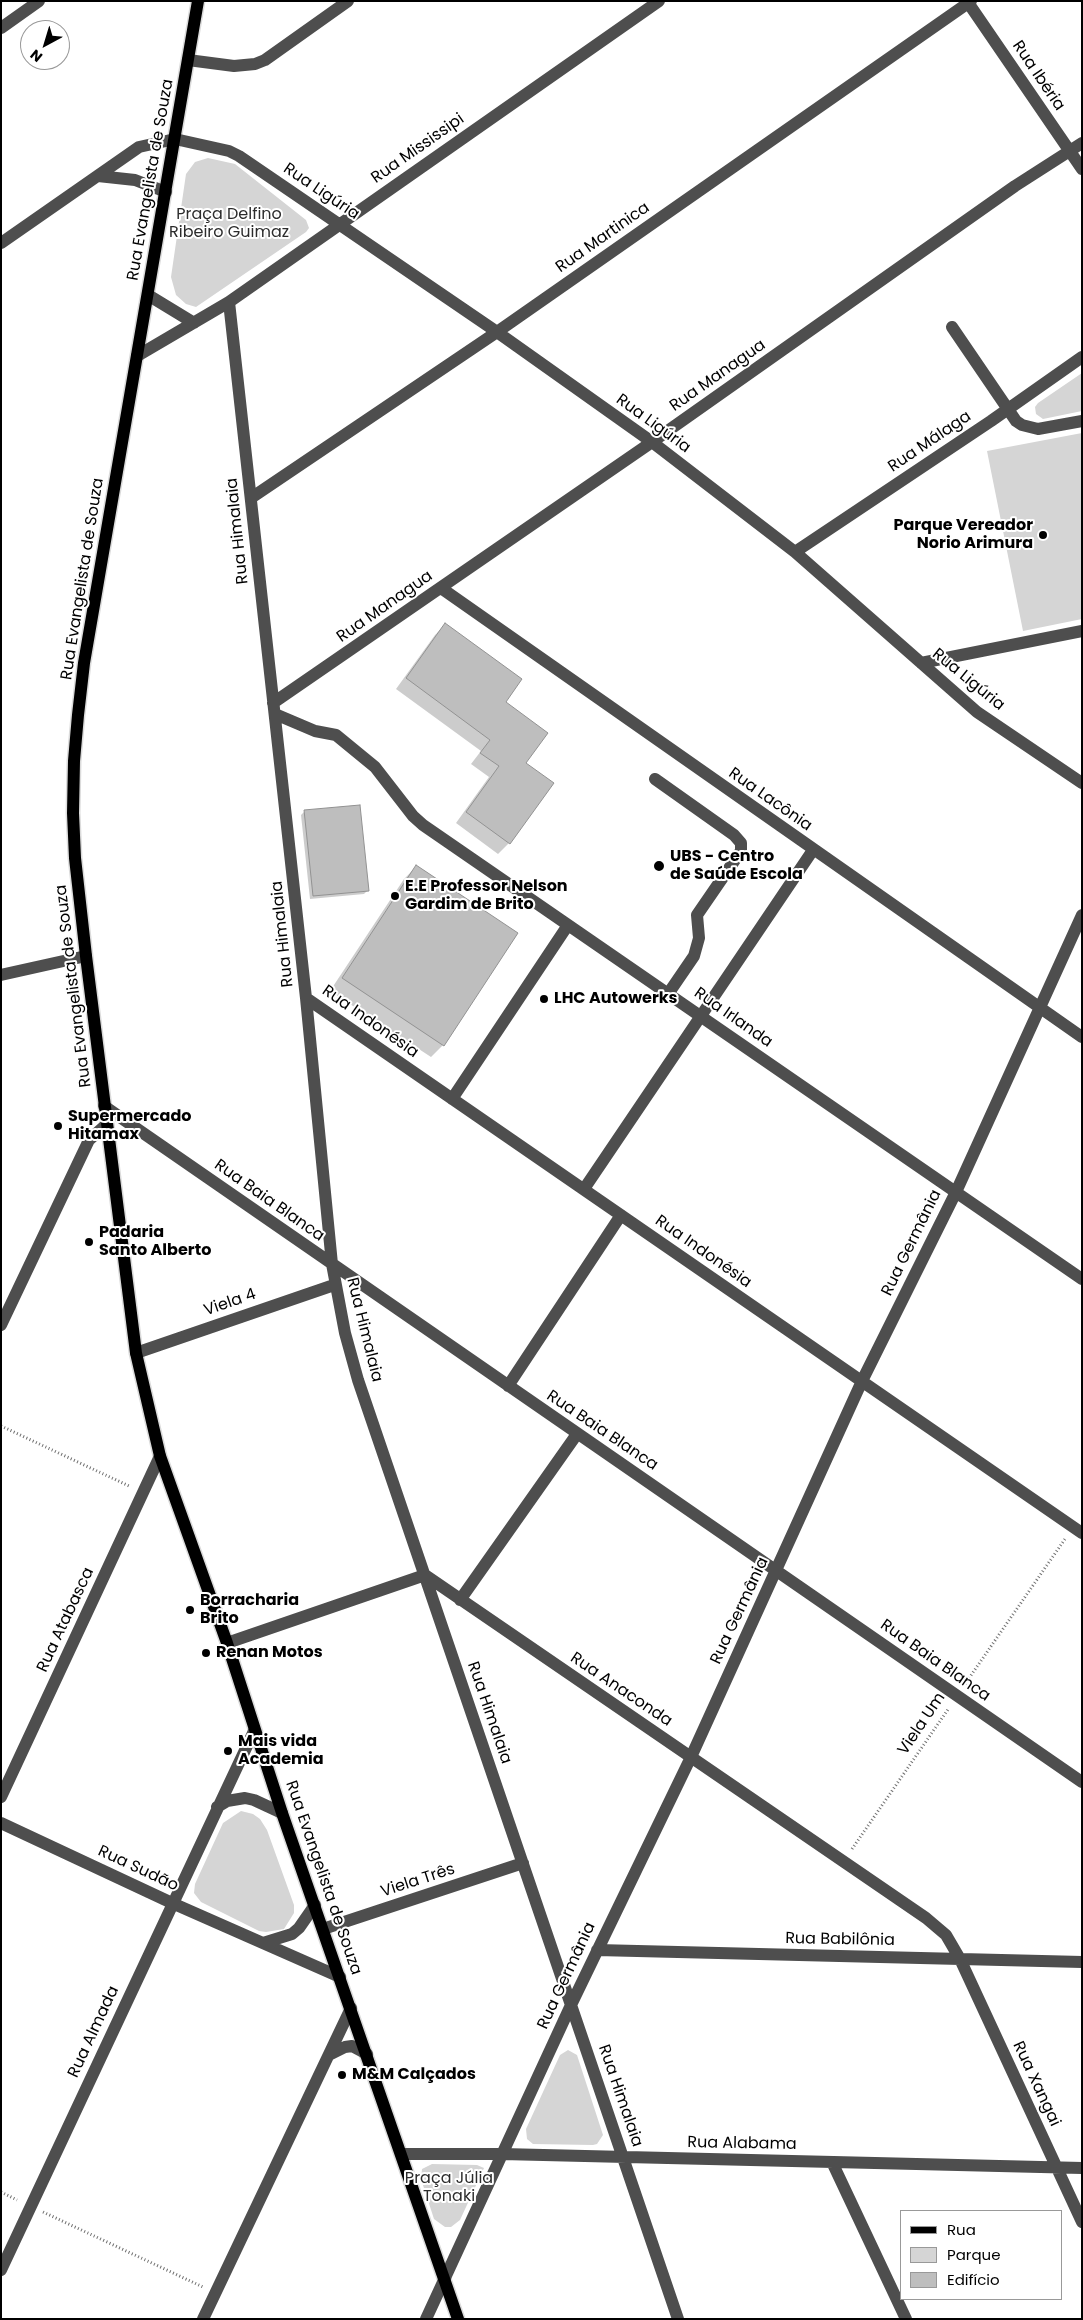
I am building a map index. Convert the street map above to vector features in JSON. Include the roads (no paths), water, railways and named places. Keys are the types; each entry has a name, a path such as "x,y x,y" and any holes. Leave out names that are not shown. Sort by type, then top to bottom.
{"main road":[{"name":"Rua Evangelista de Souza","path":"198,1 84,663 74,752 75,858 104,1106 136,1353 160,1456 227,1643 282,1813 324,1929 458,2319"}],"street":[{"path":"1,28 39,1"},
{"path":"188,60 234,66 255,64 264,60 348,1"},
{"name":"Rua Mississipi","path":"137,356 229,302 659,1"},
{"name":"Rua Ibéria","path":"969,2 1082,169"},
{"name":"Rua Martinica","path":"251,498 497,332 969,2"},
{"path":"1,243 139,146 175,139"},
{"name":"Rua Ligúria","path":"175,139 230,151 239,156 497,332 652,442 795,552 977,712 1082,783"},
{"name":"Rua Managua","path":"274,708 1015,186 1082,143"},
{"path":"98,176 135,180 166,192"},
{"path":"148,295 194,323"},
{"name":"Rua Himalaia","path":"229,302 306,998 334,1285 358,1380 678,2319"},
{"path":"952,327 1016,421 1038,430 1082,421"},
{"name":"Rua Málaga","path":"795,552 1082,357"},
{"name":"Rua Lacônia","path":"442,588 1082,1037"},
{"path":"921,663 1082,631"},
{"name":"Rua Irlanda","path":"274,708 315,730 336,735 375,767 413,816 424,825 1082,1279"},
{"path":"655,779 734,835 741,843 741,851 736,860 697,915 699,938 694,956 668,994"},
{"path":"584,1188 813,850"},
{"name":"Rua Germânia","path":"426,2319 571,2005 691,1757 862,1382 956,1192 1082,915"},
{"path":"452,1098 568,925"},
{"path":"1,975 86,956"},
{"name":"Rua Indonésia","path":"306,998 584,1188 1077,1530"},
{"name":"Rua Baia Blanca","path":"104,1106 1082,1782"},
{"path":"1,1325 89,1140 107,1124"},
{"path":"508,1386 621,1215"},
{"name":"Viela 4","path":"136,1353 334,1285"},
{"path":"460,1600 577,1434"},
{"name":"Rua Atabasca","path":"1,1798 160,1456"},
{"path":"227,1643 425,1575"},
{"name":"Rua Anaconda","path":"425,1575 926,1918 946,1934 960,1959"},
{"name":"Rua Almada","path":"1,2270 216,1807 254,1731"},
{"path":"216,1807 227,1801 245,1798 254,1800 282,1813"},
{"name":"Rua Sudão","path":"1,1823 172,1903 340,1977"},
{"name":"Viela Três","path":"324,1929 523,1863"},
{"path":"263,1943 292,1934 299,1928 315,1906"},
{"name":"Rua Babilônia","path":"597,1950 1082,1962"},
{"name":"Rua Xangai","path":"960,1959 1082,2222"},
{"path":"203,2319 351,2008"},
{"path":"329,2055 345,2047 352,2046 367,2054"},
{"name":"Rua Alabama","path":"402,2154 502,2154 1082,2168"},
{"path":"832,2162 906,2319"}],"place":[{"name":"Parque Vereador Norio Arimura","path":"1043,535"},
{"name":"UBS - Centro de Saúde Escola","path":"659,866"},
{"name":"E.E Professor Nelson Gardim de Brito","path":"395,896"},
{"name":"LHC Autowerks","path":"544,999"},
{"name":"Supermercado Hitamax","path":"58,1126"},
{"name":"Padaria Santo Alberto","path":"89,1242"},
{"name":"Borracharia Brito","path":"190,1610"},
{"name":"Renan Motos","path":"206,1653"},
{"name":"Mais vida Academia","path":"228,1751"},
{"name":"M&M Calçados","path":"342,2075"}],"park label":[{"name":"Praça Delfino Ribeiro Guimaz","path":"229,224"},
{"name":"Praça Júlia Tonaki","path":"449,2188"}]}
